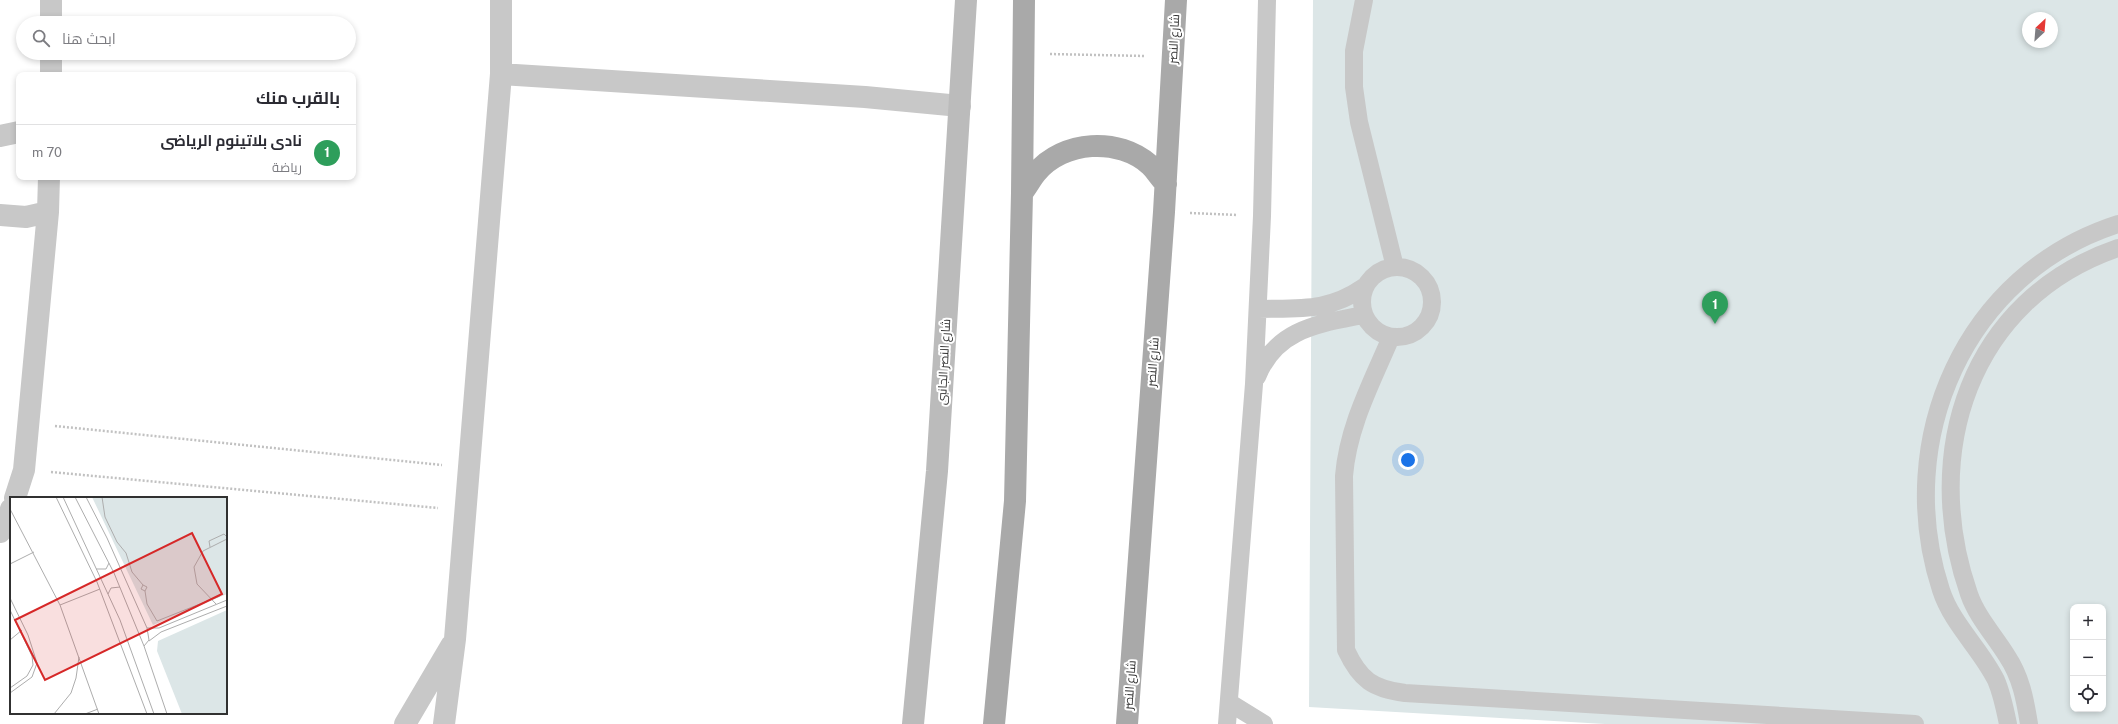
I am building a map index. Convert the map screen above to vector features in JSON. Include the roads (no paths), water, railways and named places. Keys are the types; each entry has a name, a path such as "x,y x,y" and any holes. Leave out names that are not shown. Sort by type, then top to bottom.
{"main road":[{"path":"994,724 1015,501 1022,194 1022,53 1024,0"},
{"name":"شارع النصر","path":"1127,724 1166,184 1176,0"},
{"path":"1022,194 1036,172 1055,156 1079,147 1104,146 1128,152 1150,165 1166,184"}],"street":[{"path":"51,0 51,16"},
{"path":"444,724 455,639 501,74 501,0"},
{"name":"شارع النصر الجانبى","path":"913,724 937,471 966,0"},
{"path":"51,60 51,72"},
{"path":"501,74 865,97 960,106"},
{"path":"0,136 16,133"},
{"path":"15,497 24,470 29,424 48,212 49,180"},
{"path":"0,216 26,217 48,212"},
{"path":"0,532 7,521 10,512"},
{"path":"405,724 455,639"}],"lane":[{"path":"1227,724 1230,703 1254,384 1262,216 1267,0"},
{"path":"1364,0 1354,51 1354,87 1359,122 1395,267"},
{"path":"2008,724 2002,695 1996,680 1964,635 1950,612 1942,592 1928,539 1925,486 1927,459 1939,406 1949,381 1974,331 2010,287 2032,268 2055,252 2080,239 2118,224"},
{"path":"2029,724 2022,685 2007,655 1982,620 1970,597 1955,542 1951,511 1950,480 1953,448 1969,388 1982,358 2000,331 2021,306 2046,285 2073,267 2118,248"},
{"path":"1258,309 1329,306 1344,300 1364,287 1377,272 1395,267 1410,269 1422,277 1430,290 1432,304 1428,318 1419,330 1406,336 1391,337 1380,333 1370,326 1363,316 1361,301 1364,287"},
{"path":"1254,384 1261,367 1270,353 1283,341 1294,334 1318,324 1363,316"},
{"path":"1391,337 1352,431 1346,453 1344,476 1346,650 1354,668 1368,682 1386,690 1405,693 1915,724"},
{"path":"1949,381 1969,388"},
{"path":"1230,703 1264,724"}],"place":[{"name":"نادى بلاتينوم الرياضى","path":"1715,324"}]}
